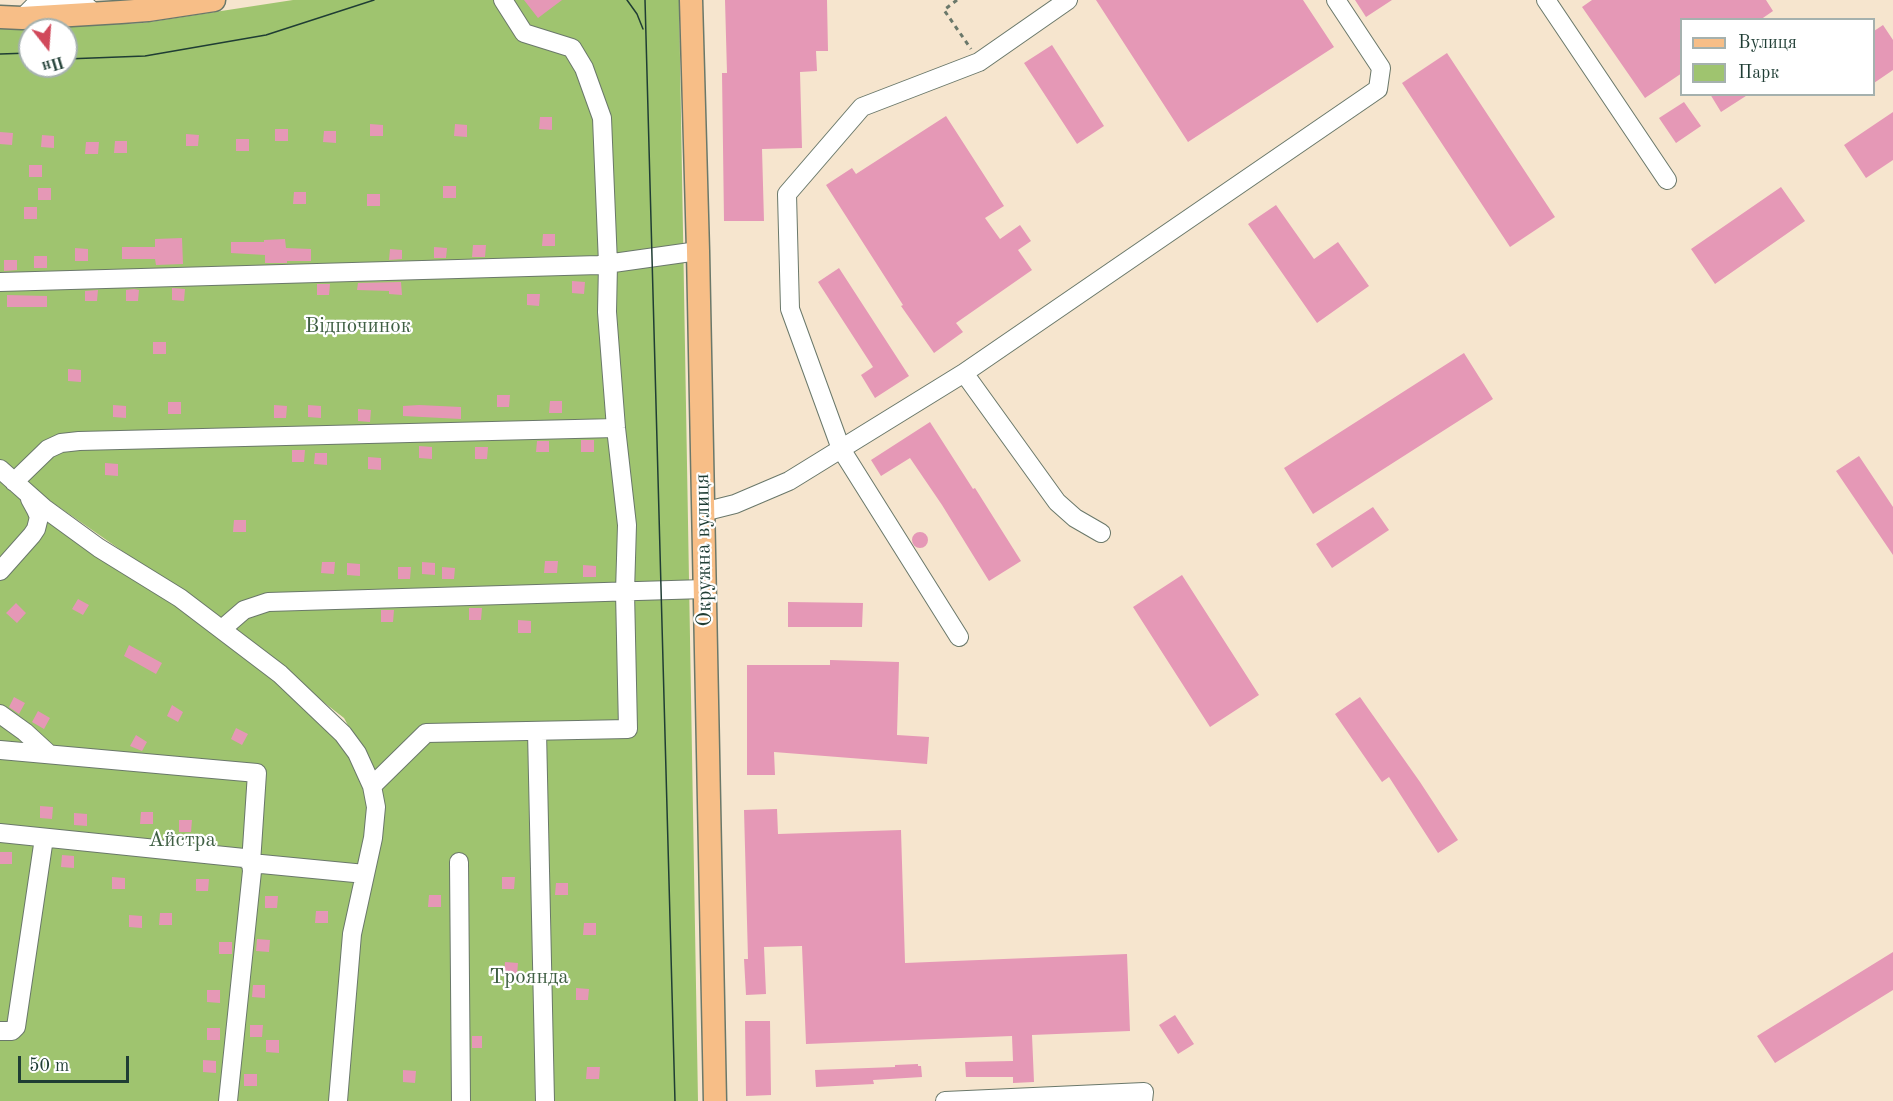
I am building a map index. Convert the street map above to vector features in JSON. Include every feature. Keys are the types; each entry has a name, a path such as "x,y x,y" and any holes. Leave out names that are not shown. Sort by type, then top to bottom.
{"main road":[{"path":"11,17 95,14 122,6 148,10 214,0"},
{"name":"Окружна вулиця","path":"691,0 715,1101"}],"street":[{"path":"372,786 426,733 628,729 625,592 627,525 616,428 608,312 602,118 584,68 572,48 524,33 503,0"},
{"path":"960,637 841,449 790,309 787,194 862,107 979,62 1068,0"},
{"path":"703,512 735,504 789,481 964,373 1378,89 1381,68 1336,0"},
{"path":"1546,0 1667,180"},
{"path":"0,282 608,264 698,251"},
{"path":"964,373 1057,502 1075,518 1101,533"},
{"path":"20,487 48,449 61,443 79,441 616,428"},
{"path":"0,469 44,508 90,541 180,598 280,674 343,734 357,753 372,786 376,807 374,838 352,934 338,1101"},
{"path":"0,571 32,535 39,518 20,487"},
{"path":"222,629 244,610 268,602 705,589"},
{"path":"0,714 25,732 49,754"},
{"path":"537,731 545,1101"},
{"path":"0,750 257,773 252,871 228,1101"},
{"path":"0,833 244,858 251,863 365,874"},
{"path":"0,1031 12,1030 16,1027 44,838"},
{"path":"459,862 462,1101"},
{"path":"945,1101 1144,1092 1143,1101"}],"path":[{"path":"957,0 944,10 979,62"}],"green space":[{"name":"Відпочинок","path":"293,0 679,0 698,1101 344,1101 376,777 344,718 184,594 0,464 0,29 18,28 18,78 78,78 78,26 143,23"},
{"path":"0,480 24,499 33,521 0,561"},
{"name":"Айстра","path":"46,516 175,601 272,672 338,734 371,792 333,1101 0,1101 0,578"}],"building":[{"path":"524,0 562,0 538,18"},
{"path":"725,0 827,0 828,51 816,51 817,71 800,72 802,148 762,149 764,221 724,221 722,73 727,73"},
{"path":"1096,0 1303,0 1334,47 1188,142"},
{"path":"1355,0 1392,0 1366,17"},
{"path":"1592,0 1766,0 1773,11 1763,18 1680,18 1680,74 1645,98 1582,7"},
{"path":"1883,25 1893,40 1893,70 1875,82 1875,30"},
{"path":"1052,45 1104,126 1077,144 1024,63"},
{"path":"1447,53 1555,217 1510,247 1402,83"},
{"path":"1711,96 1746,96 1721,112"},
{"path":"1684,102 1701,126 1676,143 1659,118"},
{"path":"1893,112 1893,160 1866,178 1844,145"},
{"path":"946,116 1004,206 985,218 1000,239 1020,225 1031,241 1018,250 1032,270 956,323 963,332 934,353 901,306 903,305 826,185 852,168 856,174"},
{"path":"540,117 552,117 552,130 539,129"},
{"path":"370,124 383,125 383,136 370,136"},
{"path":"455,124 467,125 467,137 454,136"},
{"path":"275,129 288,129 288,141 275,141"},
{"path":"324,131 336,131 336,143 323,142"},
{"path":"0,132 13,133 12,145 0,144"},
{"path":"186,134 199,135 198,146 186,146"},
{"path":"42,135 54,136 54,148 41,147"},
{"path":"236,139 249,139 249,151 236,151"},
{"path":"115,141 127,141 127,153 114,153"},
{"path":"86,142 99,142 98,154 85,154"},
{"path":"29,165 42,165 42,177 29,177"},
{"path":"443,186 456,186 456,198 443,198"},
{"path":"1781,187 1805,221 1715,284 1691,249"},
{"path":"38,188 51,188 51,200 38,200"},
{"path":"294,192 306,192 306,204 293,204"},
{"path":"367,194 380,194 380,206 367,206"},
{"path":"1276,205 1314,259 1338,242 1369,286 1317,323 1248,224"},
{"path":"24,207 37,207 37,219 24,219"},
{"path":"543,234 555,234 555,246 542,246"},
{"path":"182,238 183,264 156,265 155,259 122,259 122,247 155,247 155,239"},
{"path":"285,239 286,248 311,249 311,261 265,263 265,255 231,253 231,242 264,242 264,240"},
{"path":"473,245 486,245 485,257 472,257"},
{"path":"434,247 447,248 446,258 434,258"},
{"path":"75,248 88,249 88,261 75,261"},
{"path":"390,249 402,250 402,259 389,260"},
{"path":"34,256 47,256 47,268 34,268"},
{"path":"4,260 17,260 17,270 4,271"},
{"path":"839,268 909,376 875,398 861,375 873,367 818,282"},
{"path":"572,281 585,282 584,294 572,293"},
{"path":"401,282 402,295 389,294 389,291 357,290 358,283"},
{"path":"317,284 330,284 329,295 317,295"},
{"path":"172,288 185,289 184,301 172,300"},
{"path":"98,290 97,301 85,301 85,291"},
{"path":"126,290 139,290 138,301 126,301"},
{"path":"527,294 540,294 539,306 527,305"},
{"path":"7,295 47,296 47,307 7,307"},
{"path":"153,342 166,342 166,354 153,354"},
{"path":"1464,353 1493,399 1313,514 1284,468"},
{"path":"68,369 81,370 81,382 68,381"},
{"path":"497,395 510,395 509,407 497,407"},
{"path":"550,401 562,401 562,413 549,413"},
{"path":"168,402 181,402 181,414 168,414"},
{"path":"113,405 126,406 126,418 113,417"},
{"path":"274,405 287,406 286,418 274,418"},
{"path":"308,405 321,406 321,418 308,417"},
{"path":"403,406 461,407 461,419 403,416"},
{"path":"358,409 371,410 370,422 358,421"},
{"path":"930,422 1021,561 989,581 910,458 881,476 871,460"},
{"path":"581,440 594,440 594,452 581,452"},
{"path":"537,441 549,441 549,452 536,452"},
{"path":"419,446 432,447 432,459 419,458"},
{"path":"475,447 488,447 487,459 475,459"},
{"path":"292,450 305,450 304,462 292,462"},
{"path":"315,453 327,453 327,465 314,464"},
{"path":"1859,456 1893,507 1893,555 1836,471"},
{"path":"368,457 381,458 381,470 368,469"},
{"path":"105,463 118,464 118,476 105,475"},
{"path":"1373,507 1389,530 1332,568 1316,544"},
{"path":"234,520 246,520 246,532 233,532"},
{"path":"920,532 928,540 920,548 912,540"},
{"path":"545,561 558,561 557,573 544,573"},
{"path":"322,562 335,562 334,574 321,573"},
{"path":"422,562 435,563 435,575 422,574"},
{"path":"347,563 360,564 360,576 347,575"},
{"path":"583,565 596,566 596,577 583,577"},
{"path":"398,567 411,567 410,579 398,579"},
{"path":"442,567 455,568 454,579 442,579"},
{"path":"1182,575 1259,695 1210,727 1133,607"},
{"path":"78,599 89,605 83,615 72,609"},
{"path":"788,602 863,603 862,627 788,627"},
{"path":"16,603 26,613 17,623 6,613"},
{"path":"469,608 482,608 481,620 469,620"},
{"path":"381,610 394,610 393,622 381,622"},
{"path":"518,620 531,621 531,633 518,633"},
{"path":"129,645 162,663 156,674 124,656"},
{"path":"830,660 899,662 897,735 929,737 927,764 774,752 775,775 747,775 747,665 830,665"},
{"path":"14,697 25,703 19,714 9,707"},
{"path":"1360,697 1458,840 1438,853 1389,777 1382,782 1335,714"},
{"path":"172,705 183,712 178,722 167,716"},
{"path":"38,711 50,718 44,729 32,722"},
{"path":"236,728 248,734 242,745 231,739"},
{"path":"136,735 147,742 142,751 130,746"},
{"path":"40,806 53,807 52,819 40,818"},
{"path":"777,809 778,834 901,830 905,963 1127,954 1130,1031 1032,1035 1034,1082 1013,1083 1013,1077 966,1077 965,1062 1013,1061 1012,1036 806,1044 802,946 764,947 766,994 746,995 744,959 748,959 744,810"},
{"path":"141,812 153,812 153,824 140,824"},
{"path":"74,813 87,814 87,826 74,825"},
{"path":"179,820 192,820 191,832 179,832"},
{"path":"0,852 12,852 12,864 0,864"},
{"path":"62,855 74,856 74,868 61,867"},
{"path":"112,877 125,878 125,889 112,889"},
{"path":"502,877 515,877 514,889 502,889"},
{"path":"196,879 209,879 208,891 196,891"},
{"path":"556,883 568,883 568,895 555,895"},
{"path":"429,895 441,895 441,907 428,907"},
{"path":"265,896 278,896 277,908 265,908"},
{"path":"316,911 328,911 328,923 315,923"},
{"path":"160,913 172,913 172,925 159,925"},
{"path":"129,915 142,916 142,928 129,927"},
{"path":"584,923 596,923 596,935 583,935"},
{"path":"257,939 270,940 269,952 256,951"},
{"path":"219,942 232,942 232,954 219,954"},
{"path":"1893,952 1893,990 1775,1063 1757,1036"},
{"path":"505,962 518,963 517,975 504,974"},
{"path":"253,985 265,985 265,998 252,997"},
{"path":"576,988 589,989 588,1000 576,1000"},
{"path":"207,990 220,990 220,1003 207,1002"},
{"path":"1175,1015 1194,1044 1178,1054 1159,1025"},
{"path":"745,1021 770,1021 771,1095 746,1096"},
{"path":"250,1025 263,1025 262,1037 250,1037"},
{"path":"207,1028 220,1028 220,1040 207,1040"},
{"path":"472,1036 482,1036 482,1048 472,1048"},
{"path":"266,1040 279,1040 279,1053 266,1052"},
{"path":"203,1060 216,1061 216,1073 203,1072"},
{"path":"918,1064 921,1066 922,1077 873,1080 874,1084 816,1087 815,1070"},
{"path":"587,1067 600,1067 599,1079 586,1079"},
{"path":"403,1070 416,1071 415,1083 403,1082"},
{"path":"244,1074 257,1074 257,1086 244,1086"}],"tram line":[{"path":"78,59 145,56 266,35 374,0"},
{"path":"627,0 637,14 643,29"},
{"path":"645,0 675,1101"},
{"path":"0,54 18,53"}],"park label":[{"name":"Троянда","path":"529,977"}]}
